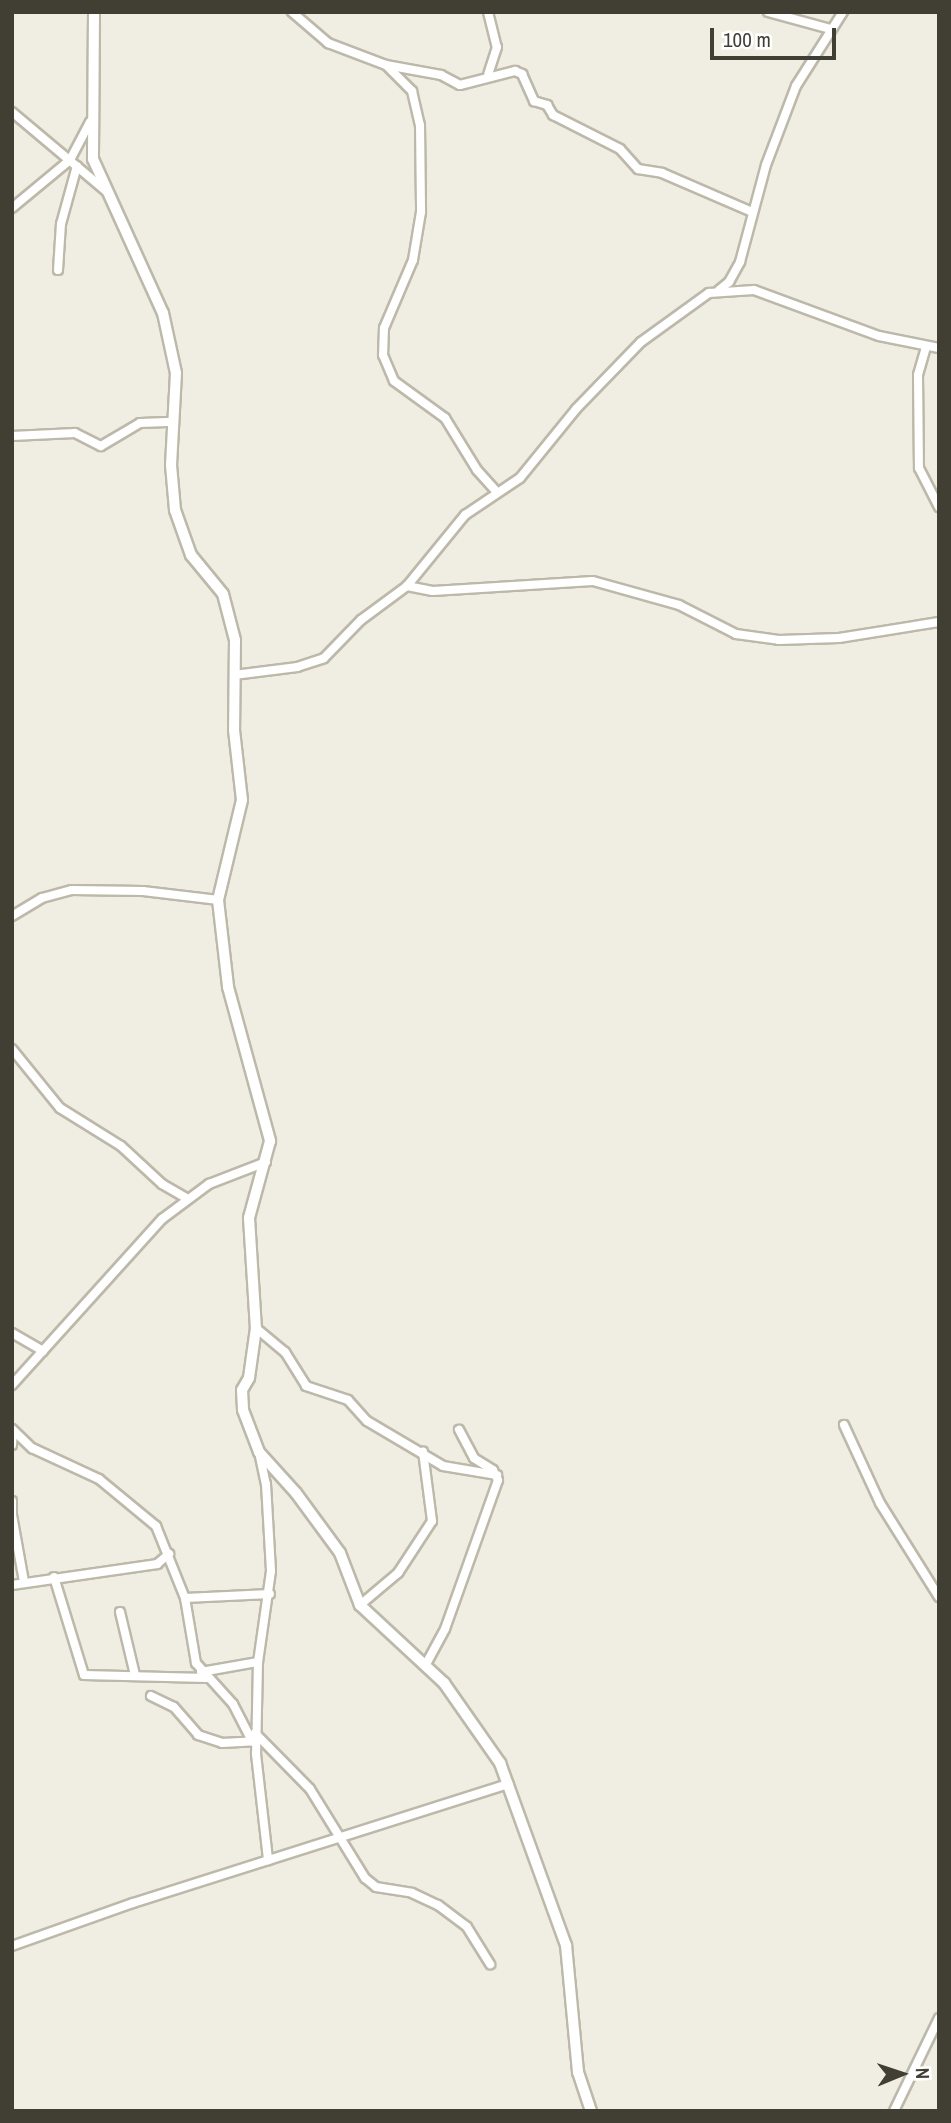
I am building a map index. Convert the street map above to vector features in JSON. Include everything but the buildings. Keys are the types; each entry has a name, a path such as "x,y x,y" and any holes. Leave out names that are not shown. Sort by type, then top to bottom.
{"street":[{"path":"94,12 90,122 93,159 163,313 176,373 171,465 175,510 191,555 223,594 228,608 242,800 218,900 228,987 267,1125 266,1162 249,1218 257,1328 243,1400 248,1429 259,1452 296,1493 340,1553 360,1605 457,1700 509,1784 566,1945 578,2072 591,2111"},
{"path":"292,12 328,43 386,65 441,75 460,85 488,74 522,74 534,102 547,105 553,115 620,149 638,169 662,173 752,212"},
{"path":"488,12 497,47 488,74"},
{"path":"768,12 830,29"},
{"path":"234,675 297,667 324,658 361,620 407,586 452,527 520,478 593,390 641,342 698,298 719,290 729,282 740,262 752,212 781,121 830,29 843,12"},
{"path":"386,65 406,81 417,108 421,212 413,260 384,328 386,368 405,391 445,418 477,470 497,492"},
{"path":"12,112 106,191"},
{"path":"58,270 61,224 74,163 90,122"},
{"path":"12,208 74,163"},
{"path":"719,290 763,292 879,336 939,348"},
{"path":"926,347 918,374 919,468 939,507"},
{"path":"12,436 75,433 101,446 140,424 174,422"},
{"path":"407,586 433,591 593,581 679,605 736,634 779,640 839,638 939,622"},
{"path":"12,916 42,898 72,890 143,891 218,900"},
{"path":"12,1049 60,1108 121,1146 162,1184 186,1198"},
{"path":"12,1385 146,1234 186,1198 266,1162"},
{"path":"257,1328 285,1352 306,1386 343,1398 367,1420 443,1466 497,1475"},
{"path":"12,1333 43,1351"},
{"path":"844,1425 880,1503 939,1597"},
{"path":"12,1445 13,1430"},
{"path":"13,1430 32,1448 99,1479 156,1526 185,1598 192,1653 204,1675 238,1711 254,1738 310,1789 376,1887 412,1893 438,1905 467,1927 490,1964"},
{"path":"458,1430 474,1458 497,1475"},
{"path":"259,1452 269,1515 270,1594 258,1662 254,1738 268,1860"},
{"path":"360,1605 398,1573 432,1521 423,1452"},
{"path":"425,1666 445,1629 497,1475"},
{"path":"12,1501 24,1582"},
{"path":"12,1585 157,1564 169,1554"},
{"path":"54,1577 84,1675 204,1675 258,1662"},
{"path":"185,1598 270,1594"},
{"path":"120,1612 135,1675"},
{"path":"151,1696 174,1707 198,1735 222,1743 254,1738"},
{"path":"12,1946 341,1836 509,1784"},
{"path":"894,2111 939,2018"}]}
